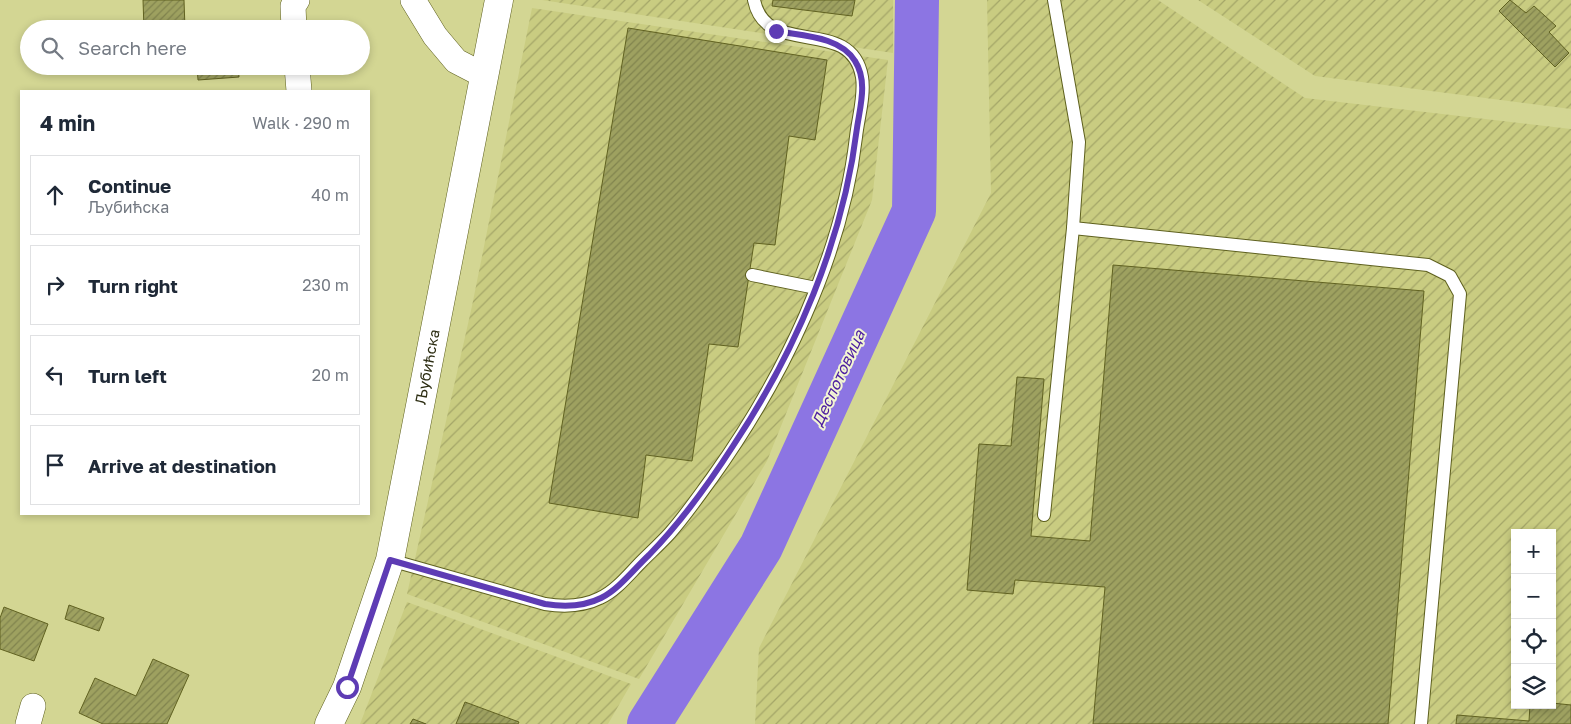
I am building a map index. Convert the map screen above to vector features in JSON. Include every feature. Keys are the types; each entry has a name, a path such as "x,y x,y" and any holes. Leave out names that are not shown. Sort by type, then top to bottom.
{"street":[{"path":"294,20 293,6 297,0"},
{"path":"413,0 435,36 456,61 485,76"},
{"name":"Љубићска","path":"329,724 347,687 390,560 499,0"},
{"path":"298,75 299,90"}],"lane":[{"path":"390,560 545,604 561,607 577,606 601,598 612,591 670,533 722,464 775,379 816,288 846,193 855,150 862,78 855,60 840,46 831,42 776,31 760,17 754,0"},
{"path":"1044,515 1074,228 1079,142 1054,0"},
{"path":"1074,228 1428,265 1450,276 1460,294 1421,724"},
{"path":"752,275 816,288"}],"shaded area":[{"path":"542,0 893,0 893,53"},
{"path":"987,0 1158,0 1305,98 1571,129 1571,724 755,724 759,648 991,193"},
{"path":"1198,0 1571,0 1571,109 1315,76"},
{"path":"532,8 888,60 872,200 767,461 639,679 407,594 472,306"},
{"path":"407,602 631,684 608,724 360,724"}],"building":[{"path":"143,0 184,0 185,20 144,20"},
{"path":"773,0 855,0 852,16 772,6"},
{"path":"1510,0 1526,13 1534,6 1556,26 1549,32 1569,53 1555,67 1499,11"},
{"path":"628,28 827,60 815,140 789,136 775,245 754,243 738,347 709,344 692,461 646,455 638,518 549,503"},
{"path":"198,75 239,75 239,77 198,80"},
{"path":"1113,265 1424,291 1388,724 1093,724 1105,587 1015,580 1013,594 967,590 979,444 1011,446 1017,377 1044,379 1031,536 1090,541"},
{"path":"69,605 104,618 99,631 65,619"},
{"path":"4,607 48,624 34,661 0,649 0,618"},
{"path":"153,659 189,675 167,724 103,724 79,713 95,678 136,696"},
{"path":"465,702 519,722 518,724 456,724"},
{"path":"1556,703 1571,705 1571,724 1456,724 1457,715 1529,721 1530,709 1556,709"},
{"path":"413,719 426,724 410,724"}],"waterway":[{"name":"Деспотовица","path":"649,724 761,547 914,211 917,0"}],"route":[{"path":"347,687 390,560 545,604 561,607 590,603 612,591 670,533 722,464 775,379 805,314 821,275 834,235 846,193 855,150 862,87 860,70 855,60 848,52 831,42 776,31"}]}
